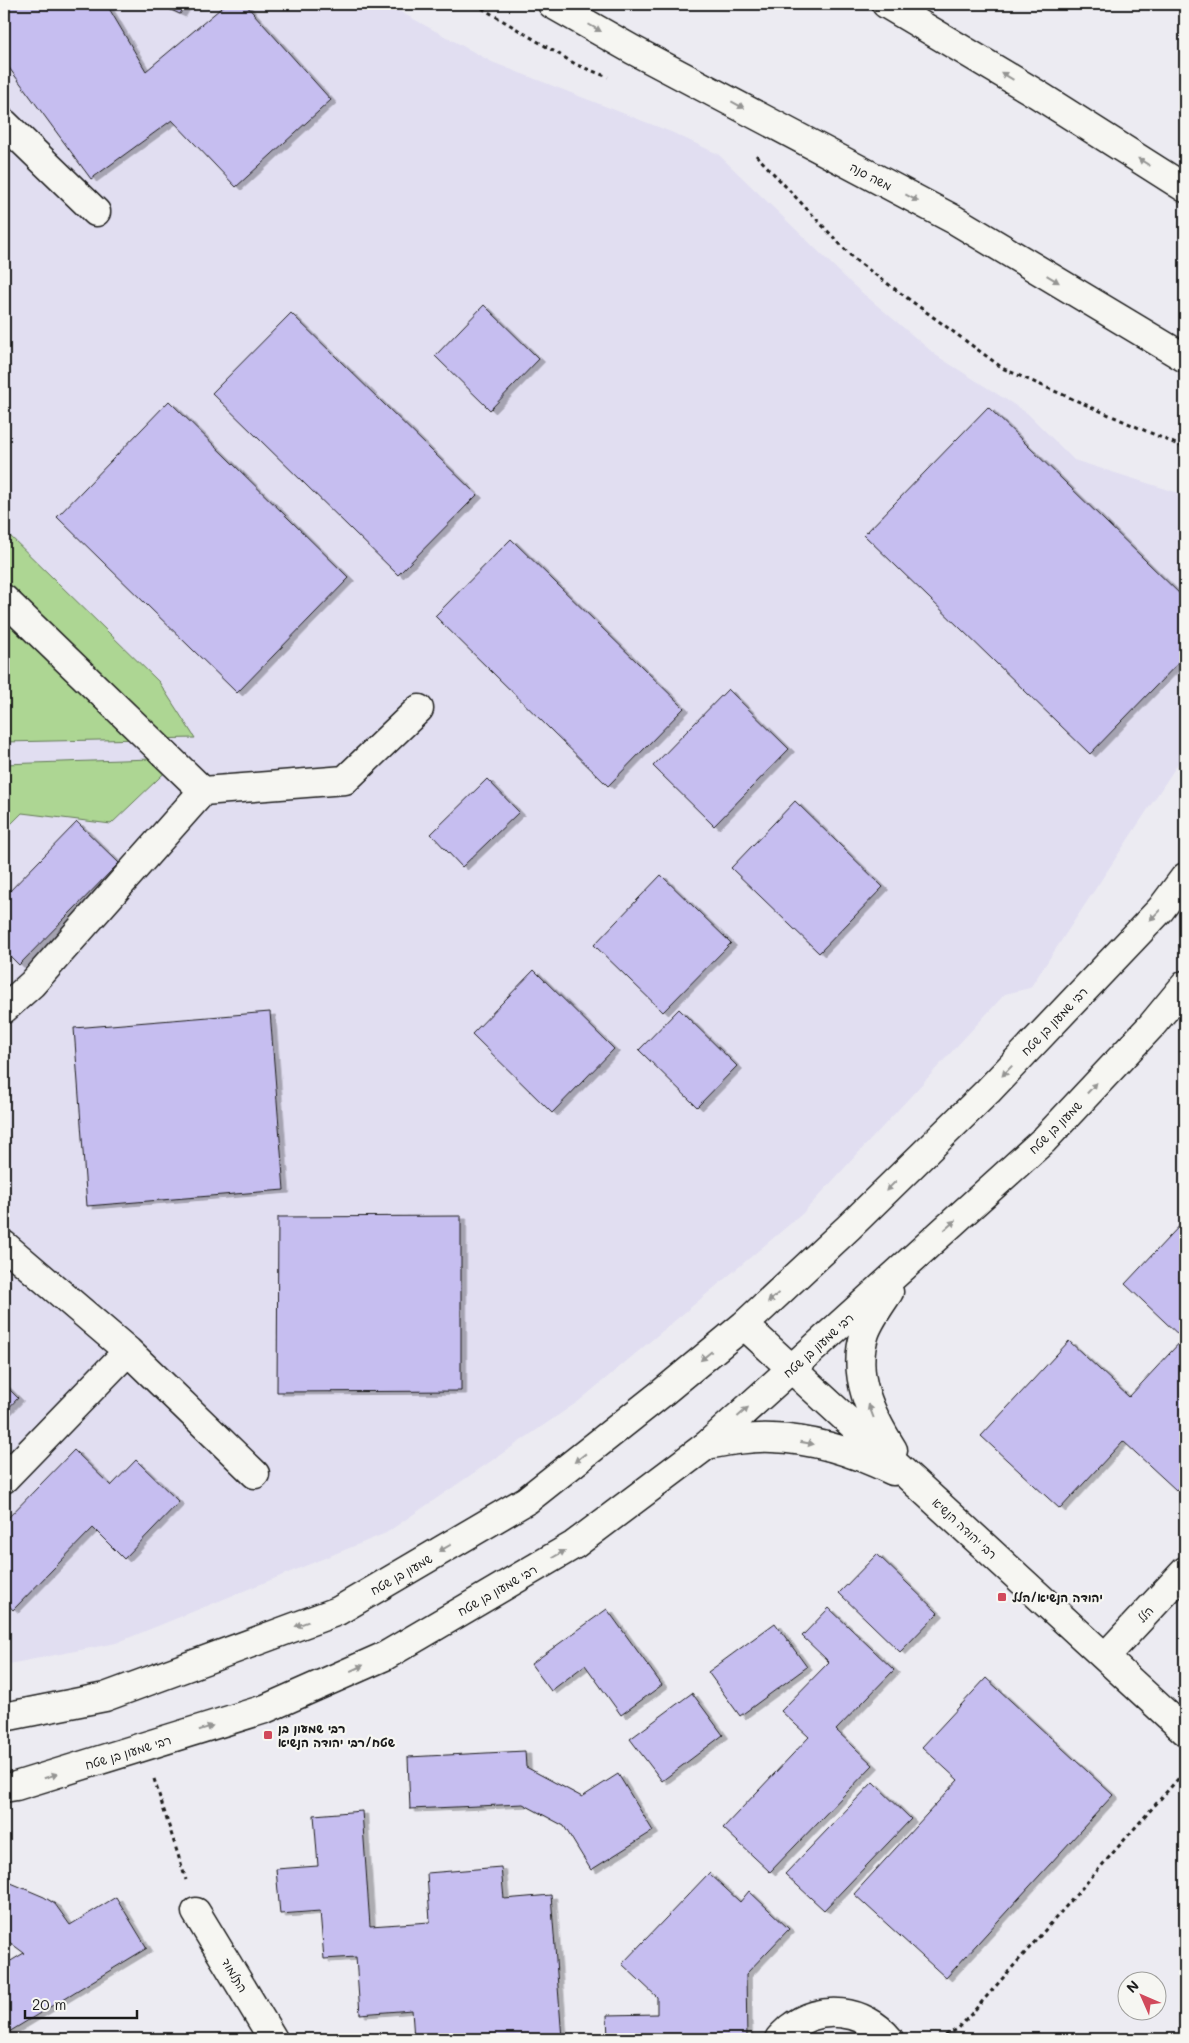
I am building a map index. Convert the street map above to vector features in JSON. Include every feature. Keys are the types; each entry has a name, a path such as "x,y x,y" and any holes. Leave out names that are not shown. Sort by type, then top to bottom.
{"street":[{"name":"משה סנה","path":"552,4 633,50 955,220 1185,358"},
{"path":"886,4 1037,94 1185,188"},
{"path":"4,123 96,212"},
{"path":"4,598 203,791"},
{"path":"4,1008 32,984 203,791 345,780 419,709"},
{"name":"רבי שמעון בן שטח","path":"744,1325 849,1227 988,1090 1161,909 1185,877"},
{"name":"שמעון בן שטח","path":"914,1258 1044,1140 1152,1025 1185,985"},
{"path":"4,1245 128,1352 255,1474"},
{"path":"914,1258 882,1303 865,1332 860,1363 864,1392 874,1420 915,1482"},
{"name":"רבי שמעון בן שטח","path":"4,1788 144,1748 265,1709 385,1656 574,1545 707,1445 914,1258"},
{"name":"רבי יהודה הנשיא","path":"744,1325 1185,1730"},
{"name":"שמעון בן שטח","path":"4,1717 105,1697 338,1611 527,1500 662,1394 744,1325"},
{"path":"4,1479 128,1352"},
{"path":"707,1445 742,1439 773,1438 809,1443 847,1452 915,1482"},
{"name":"הלל","path":"1105,1657 1185,1571"},
{"name":"התלמוד","path":"196,1912 273,2039"},
{"path":"779,2039 799,2022 820,2014 842,2012 864,2019 883,2031 889,2039"}],"path":[{"path":"476,4 577,66 613,79"},
{"path":"753,153 854,259 1004,369 1185,448"},
{"path":"144,1748 196,1912"},
{"path":"938,2039 958,2029 1185,1771"}],"shaded area":[{"path":"4,4 386,4 492,62 671,132 718,154 853,285 937,356 1027,413 1074,460 1185,495 1185,753 1030,988 1005,994 802,1214 579,1401 386,1533 116,1643 4,1665"}],"green space":[{"path":"4,530 159,682 195,738 4,742"},
{"path":"180,758 111,824 22,813 4,831 4,764"}],"building":[{"path":"4,4 109,4 107,5 146,71 226,4 245,4 331,100 236,187 172,120 91,179 4,61"},
{"path":"158,4 186,4 180,14"},
{"path":"484,305 539,359 490,410 435,356"},
{"path":"291,313 477,495 398,575 212,393"},
{"path":"169,401 349,578 237,693 57,517"},
{"path":"988,407 1185,599 1185,656 1090,754 864,535"},
{"path":"511,539 684,708 608,786 435,616"},
{"path":"728,689 789,749 714,826 653,766"},
{"path":"487,779 519,812 462,867 431,834"},
{"path":"795,801 883,887 819,953 731,868"},
{"path":"77,822 119,863 19,965 4,950 4,897"},
{"path":"661,875 731,943 663,1012 594,945"},
{"path":"534,970 614,1049 552,1113 472,1034"},
{"path":"679,1009 737,1066 697,1107 639,1050"},
{"path":"270,1012 284,1190 87,1206 74,1028"},
{"path":"461,1216 461,1391 277,1392 278,1217"},
{"path":"1185,1220 1185,1481 1176,1490 1123,1441 1060,1509 981,1436 1069,1341 1129,1397 1183,1339 1125,1284"},
{"path":"4,1384 18,1398 4,1413"},
{"path":"74,1450 111,1486 136,1460 179,1502 124,1559 93,1528 13,1610 4,1600 4,1522"},
{"path":"877,1554 938,1613 900,1652 839,1593"},
{"path":"829,1608 894,1670 836,1730 873,1765 770,1872 723,1828 809,1737 781,1711 829,1662 802,1636"},
{"path":"607,1609 662,1685 621,1715 585,1665 551,1691 531,1664"},
{"path":"775,1623 807,1667 740,1716 708,1672"},
{"path":"986,1678 1113,1795 946,1978 854,1894 958,1780 922,1747"},
{"path":"692,1693 723,1735 662,1781 630,1739"},
{"path":"525,1751 526,1767 582,1797 618,1774 653,1831 591,1870 564,1826 523,1804 410,1809 408,1757"},
{"path":"873,1782 911,1819 824,1910 785,1874"},
{"path":"362,1811 370,1926 430,1922 427,1873 501,1867 504,1899 551,1895 562,2039 414,2039 412,2010 360,2014 356,1957 324,1959 320,1911 280,1914 276,1869 318,1866 314,1815"},
{"path":"709,1873 740,1902 749,1891 789,1929 746,1974 747,2039 608,2039 607,2015 657,2014 657,1997 622,1964"},
{"path":"4,1880 44,1897 55,1904 70,1925 116,1897 147,1948 4,2035 4,1965 24,1953 4,1938"}],"place":[{"name":"יהודה הנשיא/הלל","path":"1002,1597"},
{"name":"רבי שמעון בן שטח/רבי יהודה הנשיא","path":"268,1735"}]}
